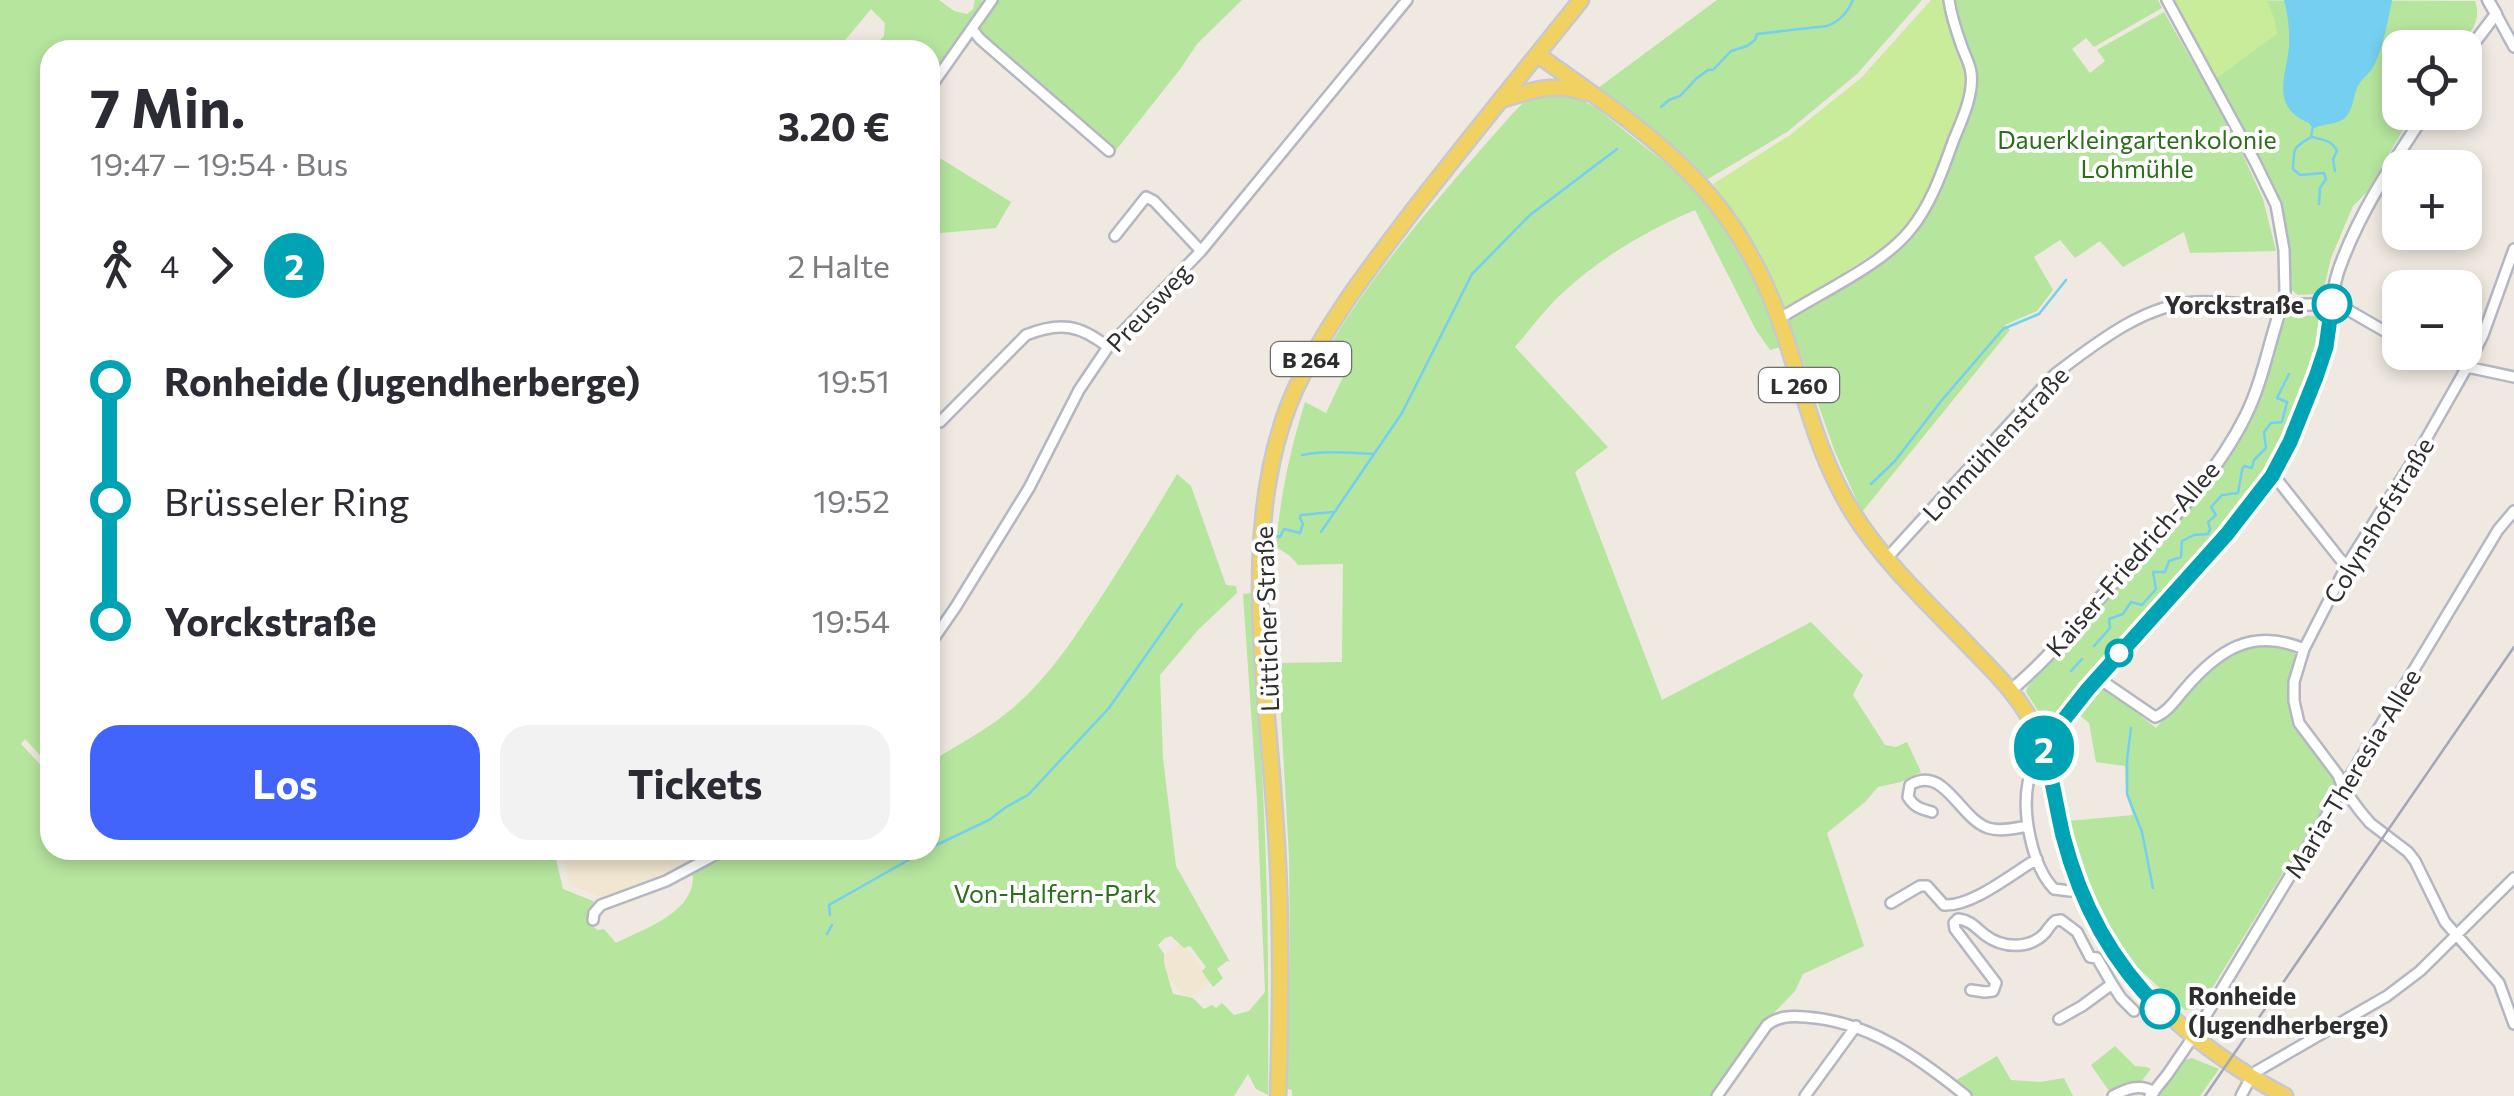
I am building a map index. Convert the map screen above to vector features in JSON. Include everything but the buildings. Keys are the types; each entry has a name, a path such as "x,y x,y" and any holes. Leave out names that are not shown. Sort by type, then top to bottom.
{"main road":[{"name":"Lütticher Straße","path":"1278,1096 1278,854 1260,581 1262,518 1274,452 1295,390 1340,309 1581,0"},
{"name":"L 260","path":"1538,55 1665,149 1714,197 1733,223 1754,258 1779,319 1817,440 1856,517 1887,558 2011,690 2032,721 2051,772 2062,832 2080,888 2110,949 2151,999 2193,1037 2285,1096"},
{"path":"1500,101 1543,87 1580,90 1600,98"}],"street":[{"path":"940,74 992,0"},
{"name":"Preusweg","path":"940,630 1029,488 1080,390 1108,347 1201,250 1407,0"},
{"path":"1779,319 1900,242 1914,226 1938,182 1971,86 1968,62 1949,0"},
{"path":"2167,0 2276,205 2284,250 2282,305 2332,304 2382,330"},
{"path":"2488,0 2514,48"},
{"path":"2482,32 2496,14"},
{"path":"972,30 1109,151"},
{"name":"Kaiser-Friedrich-Allee","path":"2043,746 2098,678 2227,534 2272,476 2316,377 2326,347 2339,271 2357,225 2414,130"},
{"path":"1115,236 1146,197 1201,250"},
{"name":"Colynshofstraße","path":"2482,337 2514,249"},
{"name":"Lohmühlenstraße","path":"1887,558 2055,374 2086,351 2132,322 2169,305 2219,301 2282,305"},
{"name":"Kaiser-Friedrich-Allee","path":"2011,690 2104,594 2213,470 2247,414 2282,305"},
{"path":"940,422 1026,334 1057,326 1074,327 1108,347"},
{"name":"Colynshofstraße","path":"2466,370 2347,565 2304,649 2294,682 2295,712 2370,823 2415,861 2444,922 2498,983 2514,1024"},
{"path":"2477,370 2514,377"},
{"path":"2272,476 2347,565"},
{"name":"Maria-Theresia-Allee","path":"2152,1094 2193,1037 2498,530 2514,510"},
{"path":"2098,678 2155,717 2165,712 2202,670 2245,642 2272,640 2304,649"},
{"path":"2043,746 2027,788 2028,826 2048,884 2054,889 2080,888"},
{"path":"1932,812 1912,803 1908,796 1910,784 1922,779 1936,781 1986,828 2028,826"},
{"path":"1891,903 1926,886 1944,905 1957,904 2037,859"},
{"path":"592,920 600,905 666,881 705,860"},
{"path":"2241,1096 2257,1071 2387,996 2420,970 2514,878"},
{"path":"1971,990 1990,992 1996,983 1955,929 1958,919 1963,918 1997,943 2009,946 2033,942 2056,920 2061,920 2076,932 2090,957 2097,958 2110,949"},
{"path":"2097,958 2121,998 2134,1010"},
{"path":"2059,1020 2112,984"},
{"path":"1717,1096 1773,1020 1805,1017 1856,1026 1896,1044 1959,1094"},
{"path":"1805,1096 1856,1026"},
{"path":"2113,1096 2137,1087 2149,1088 2152,1094"}],"shaded area":[{"path":"564,860 694,862 627,892 601,897 569,882"},
{"path":"1182,942 1212,981 1186,1000 1156,961"}],"green space":[{"name":"Von-Halfern-Park","path":"0,0 939,0 954,11 967,14 975,0 982,0 982,8 940,66 940,40 880,40 885,23 871,9 845,40 40,40 40,755 25,739 21,744 40,764 40,860 556,860 563,889 593,901 589,924 604,929 616,943 676,910 691,889 693,876 689,874 714,860 940,860 940,756 986,728 1037,684 1096,605 1177,474 1191,486 1226,585 1236,586 1237,593 1198,630 1160,675 1163,758 1176,866 1230,962 1217,969 1223,978 1213,987 1202,971 1206,967 1190,946 1184,948 1171,936 1158,945 1164,954 1173,994 1193,998 1204,1009 1222,1003 1234,1015 1249,1011 1265,992 1243,594 1251,593 1265,840 1268,1095 1256,1089 1248,1074 1234,1096 0,1096"},
{"path":"999,0 1242,0 1197,44 1113,154 976,30"},
{"path":"1717,0 1922,0 1857,74 1787,132 1708,179 1669,142 1598,88"},
{"path":"1931,0 1946,0 1967,64 1968,86 1935,179 1910,223 1896,239 1784,312 1760,252 1713,184 1790,135 1861,78"},
{"name":"Dauerkleingartenkolonie Lohmühle","path":"1953,0 2158,0 2162,8 2094,47 2086,38 2072,49 2090,73 2105,61 2097,50 2164,12 2231,129 2263,199 2276,251 2190,253 2184,232 2123,267 2100,241 2075,258 2060,240 2034,257 2053,290 2037,311 2005,325 2010,330 1862,512 1835,452 1788,318 1901,245 1942,189 1978,89 1975,65"},
{"path":"2175,0 2475,1 2476,20 2471,30 2382,30 2382,130 2403,130 2391,150 2382,150 2382,166 2353,206 2319,294 2298,295 2292,290 2288,233 2275,187"},
{"path":"2175,0 2267,0 2277,34 2217,78"},
{"path":"1547,95 1577,98 1595,107 1700,191 1756,282 1784,346 1770,350 1756,330 1695,210 1639,237 1587,272 1556,299 1515,347 1608,447 1575,472 1662,700 1811,622 1863,675 1853,695 1885,745 1896,747 1907,742 1921,772 1878,787 1827,833 1864,946 1803,974 1795,991 1770,1017 1714,1096 1292,1096 1292,1090 1287,1089 1289,857 1278,663 1342,662 1343,564 1298,565 1276,547 1295,438 1305,402 1326,413 1351,360 1329,347 1370,285 1513,113 1523,103"},
{"path":"940,158 1011,202 996,228 941,233"},
{"path":"2283,315 2320,316 2322,333 2297,411 2264,477 2210,545 2084,682 2056,720 2046,723 2026,692 2028,686 2188,507 2259,394"},
{"path":"2267,644 2298,655 2291,678 2299,729 2332,772 2335,788 2200,1008 2185,1010 2121,949 2095,899 2068,821 2133,815 2126,794 2125,766 2096,762 2089,723 2078,714 2101,685 2156,728 2217,664"},
{"path":"2115,1046 2135,1066 2151,1069 2140,1083 2111,1094 2091,1065"},
{"path":"1997,1056 2011,1080 2040,1082 2064,1078 2073,1096 1971,1096 1953,1082"},
{"path":"2192,1058 2219,1069 2200,1096 2159,1096 2182,1061"}],"water":[{"path":"2284,0 2392,0 2375,63 2358,85 2350,111 2342,120 2315,128 2289,109 2283,90 2289,47"}],"waterway":[{"path":"1661,107 1713,70 1731,51 1755,40 1757,34 1827,26 1843,16 1853,0"},
{"path":"2313,126 2311,137 2296,148 2293,169 2300,175 2324,173 2319,204"},
{"path":"2312,137 2335,147 2335,171"},
{"path":"1321,532 1402,413 1472,274 1530,215 1617,149"},
{"path":"1871,484 1895,461 2003,329 2039,314 2066,280"},
{"path":"2094,646 2110,628 2109,619 2123,614 2131,602 2142,605 2156,589 2153,572 2165,572 2169,561 2181,557 2182,541 2208,534 2208,522 2216,515 2211,507 2222,495 2238,493 2244,466 2252,468 2266,448 2264,432 2271,423 2282,422 2287,402 2277,398 2289,374"},
{"path":"1302,455 1374,454"},
{"path":"1274,535 1280,537 1284,529 1300,533 1301,515 1333,512"},
{"path":"940,843 989,820 1028,795 1109,708 1182,604"},
{"path":"2071,671 2082,659"},
{"path":"2131,728 2127,794 2142,832 2153,888"},
{"path":"830,915 829,905 908,860"},
{"path":"827,934 832,925"}],"railway":[{"path":"2205,1096 2514,647"}],"bus line":[{"name":"2","path":"2160,1009 2110,949 2080,888 2062,832 2043,746 2088,689 2251,506 2272,476 2316,377 2326,347 2332,304"}],"place":[{"name":"Yorckstraße","path":"2332,304"},
{"name":"Ronheide (Jugendherberge)","path":"2160,1009"}]}
